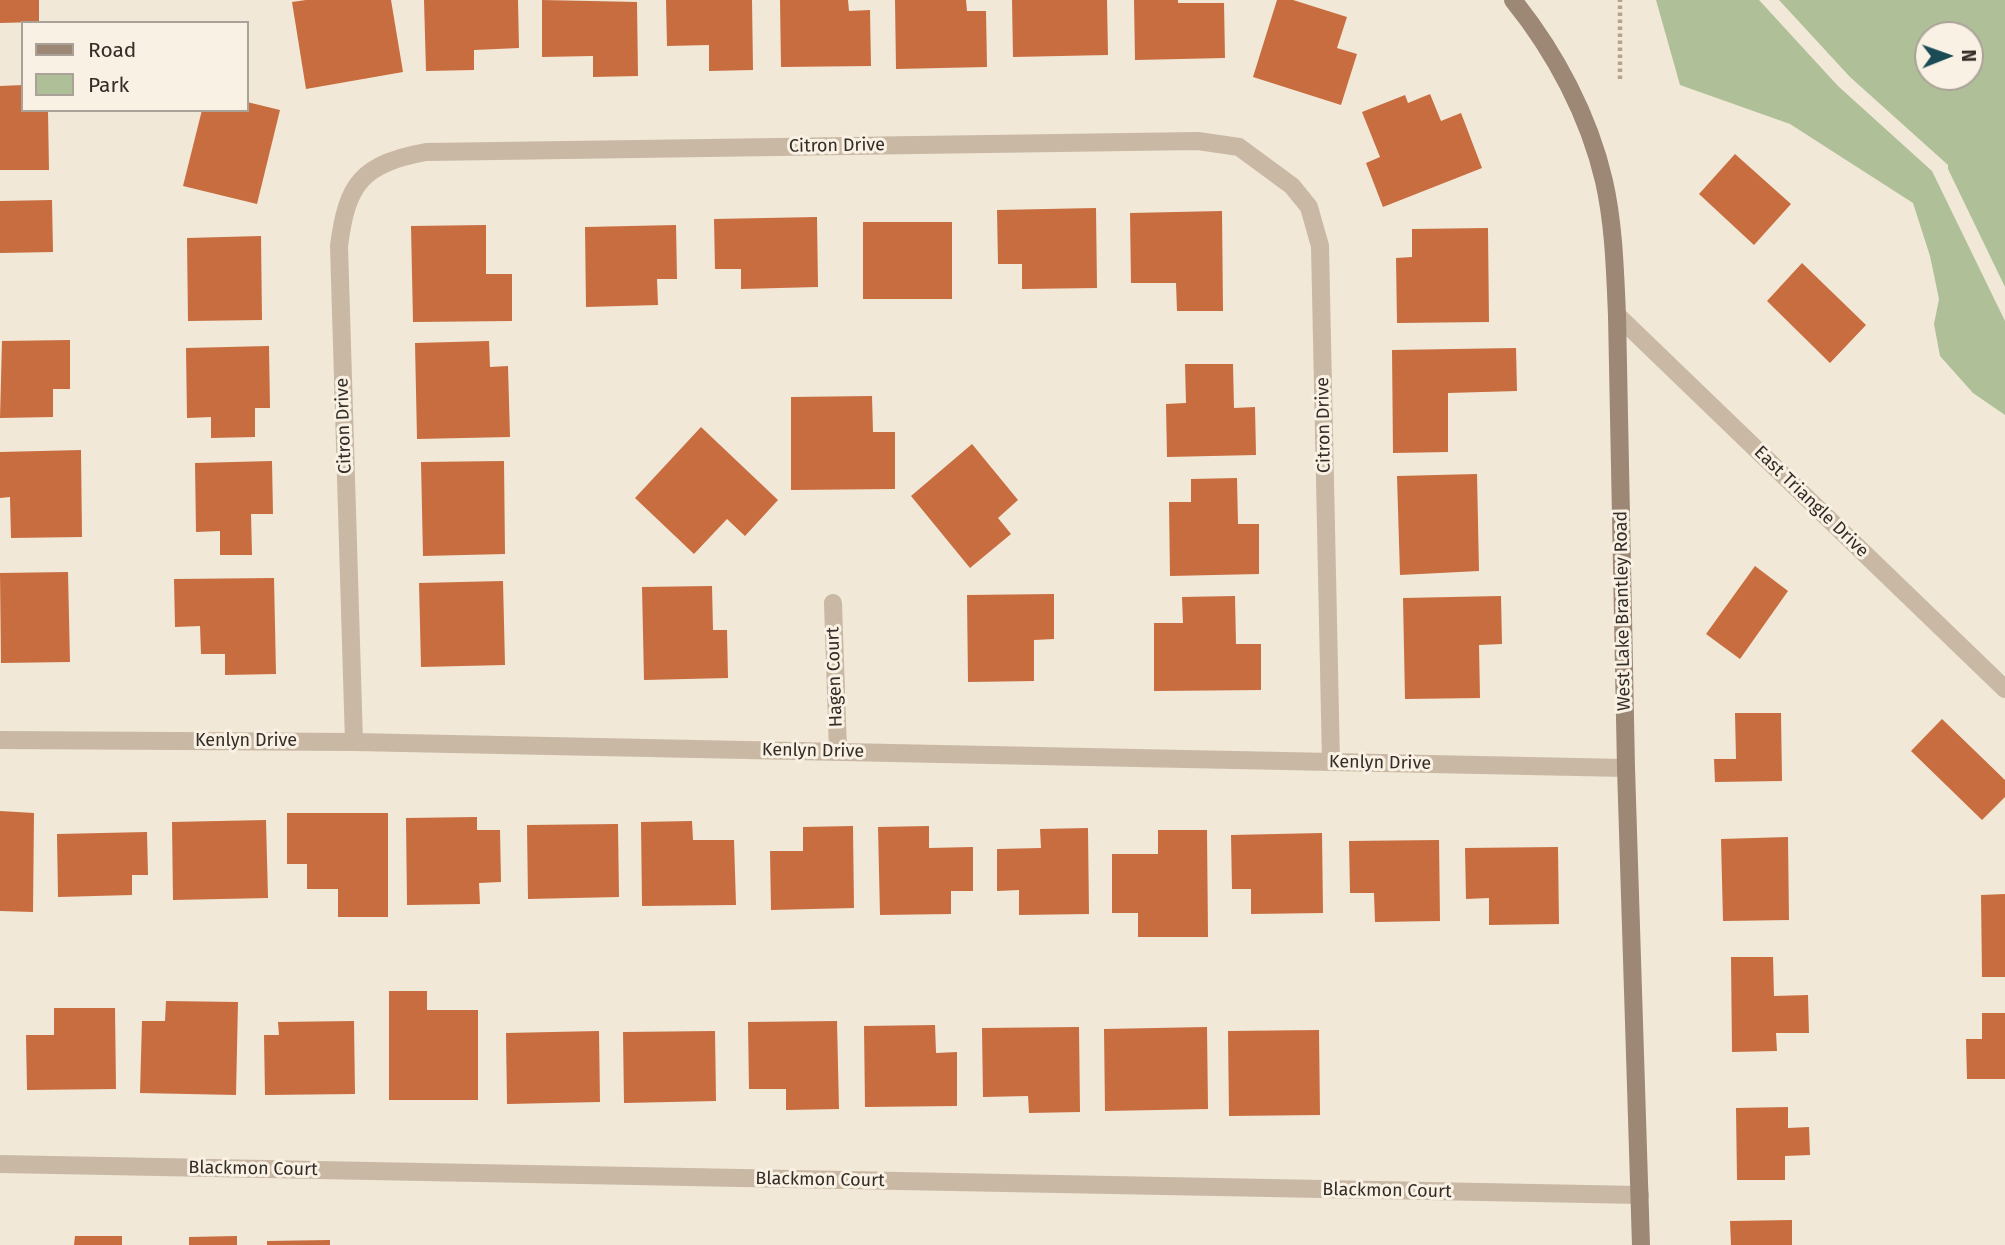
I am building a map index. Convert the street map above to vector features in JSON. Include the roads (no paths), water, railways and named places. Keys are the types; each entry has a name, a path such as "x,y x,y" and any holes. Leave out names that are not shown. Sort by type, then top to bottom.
{"street":[{"name":"West Lake Brantley Road","path":"1513,0 1558,67 1589,132 1604,181 1614,249 1618,315 1626,768 1641,1245"},
{"name":"Citron Drive","path":"354,742 339,246 343,212 356,184 377,167 399,157 426,152 1199,141 1239,147 1292,186 1309,207 1320,246 1331,762"},
{"name":"East Triangle Drive","path":"1618,315 2005,689"},
{"name":"Hagen Court","path":"833,603 838,751"},
{"name":"Kenlyn Drive","path":"0,740 354,742 1626,768"},
{"name":"Blackmon Court","path":"0,1164 1640,1195"}]}
